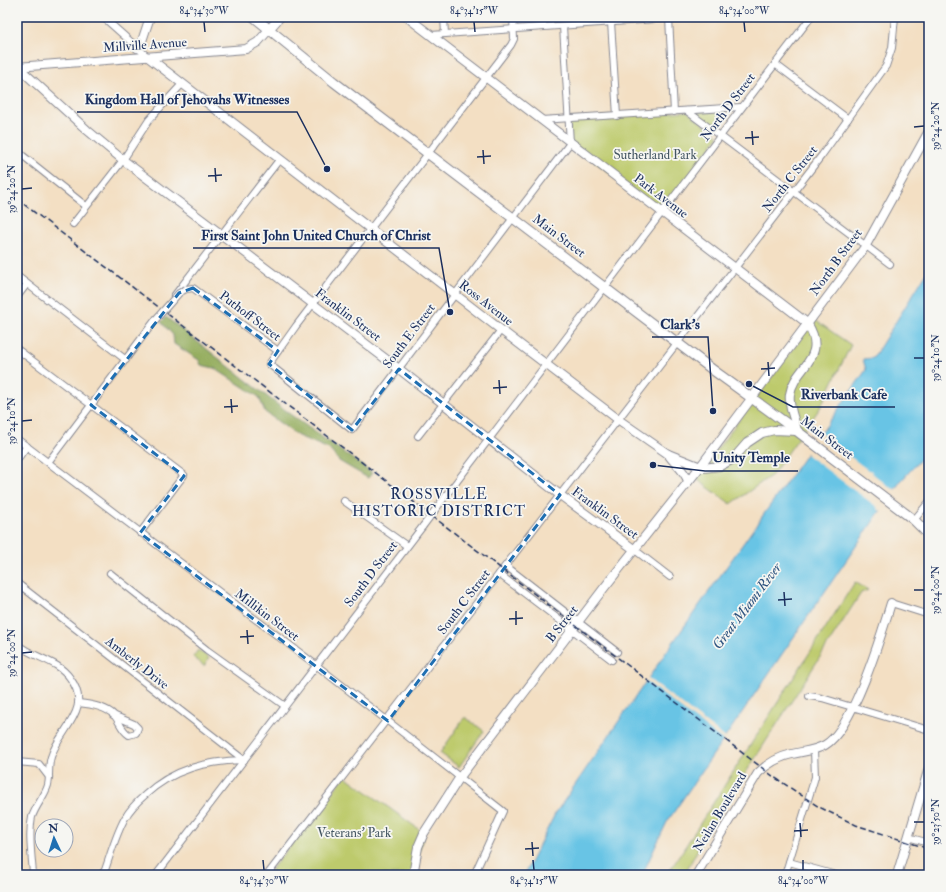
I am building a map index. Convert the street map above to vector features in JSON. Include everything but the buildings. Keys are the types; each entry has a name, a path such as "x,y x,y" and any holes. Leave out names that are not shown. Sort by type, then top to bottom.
{"main road":[{"path":"137,48 142,41 150,17"},
{"name":"Main Street","path":"254,17 268,30 428,154 750,398 799,432 914,520 929,535"},
{"name":"Millville Avenue","path":"17,68 246,49 258,42 280,17"},
{"name":"Park Avenue","path":"407,17 807,323"},
{"name":"Ross Avenue","path":"148,57 501,330 619,420 668,454 700,467 713,468 733,459 752,438 767,431 799,432"},
{"name":"Franklin Street","path":"17,68 123,160 399,368 560,495 635,550"},
{"name":"North B Street","path":"750,398 864,247 929,131"},
{"path":"799,432 790,405 790,395 794,384 813,355 812,333 807,323"},
{"name":"B Street","path":"413,875 418,847 424,833 460,777 700,467 750,398"},
{"path":"668,454 673,462 684,472 688,481"},
{"name":"Neilan Boulevard","path":"696,875 758,773 767,765 781,757 814,750 826,745 835,737 852,706 877,650 891,603"},
{"path":"897,875 929,768"}],"street":[{"name":"Ross Avenue","path":"103,17 148,57"},
{"path":"444,17 445,34"},
{"path":"278,350 511,45 514,30 513,17"},
{"path":"584,17 584,25"},
{"path":"431,35 684,17"},
{"name":"North D Street","path":"604,287 811,17"},
{"name":"North C Street","path":"677,342 792,193 886,66 892,48 895,17"},
{"path":"669,18 674,112"},
{"path":"611,22 617,116"},
{"path":"563,26 570,143"},
{"path":"775,64 848,119"},
{"path":"73,224 123,160 149,120 182,84"},
{"path":"541,120 741,107"},
{"path":"687,111 792,193 864,247 890,264"},
{"name":"South E Street","path":"352,430 570,143"},
{"path":"17,151 86,206"},
{"path":"170,301 280,160"},
{"path":"17,276 126,360 49,462"},
{"path":"17,297 27,284"},
{"name":"South D Street","path":"156,875 407,546 490,440 604,287"},
{"name":"Puthoff Street","path":"126,360 156,319 179,293 186,289 194,288 278,350 269,364 352,430"},
{"path":"418,436 501,330"},
{"name":"South C Street","path":"267,875 619,420 677,342"},
{"path":"17,349 184,475 140,533"},
{"name":"Millikin Street","path":"17,438 388,720 503,811 474,875"},
{"path":"17,460 27,446"},
{"path":"344,502 407,546"},
{"path":"914,520 929,502"},
{"name":"Franklin Street","path":"635,550 670,577"},
{"path":"506,566 576,626 612,660"},
{"path":"110,573 207,650 285,706"},
{"path":"499,574 617,652"},
{"name":"Amberly Drive","path":"17,583 244,760"},
{"path":"891,603 929,615"},
{"path":"17,644 32,654 56,665 70,677 78,692 78,703 75,717 57,744 50,758 49,777 45,793 36,808 30,830 33,875"},
{"path":"809,696 852,706 929,730"},
{"path":"78,703 87,704 113,714"},
{"path":"785,875 814,777 814,750"},
{"path":"17,762 39,764 50,758"},
{"path":"101,875 105,870 125,818 134,805 156,784 195,766 212,762 244,760"},
{"path":"39,764 49,777"},
{"path":"908,837 929,843"},
{"path":"790,862 836,875"}],"highlighted area":[{"path":"193,288 278,351 269,364 352,430 399,369 560,495 388,721 140,533 184,476 91,405 179,293"}],"green space":[{"path":"725,110 726,113 714,129 697,114 699,112"},
{"name":"Sutherland Park","path":"687,111 719,136 662,212 570,143 569,119"},
{"path":"166,317 287,412 372,473 368,478 339,461 329,449 298,436 265,412 259,397 214,368 201,365 199,360 174,344 173,335 161,322"},
{"path":"815,320 851,345 820,408 772,475 731,504 695,478"},
{"path":"855,582 868,590 861,593 704,838 684,875 667,875"},
{"path":"198,650 209,658 204,666 193,657"},
{"path":"465,717 484,731 459,767 440,753"},
{"name":"Veterans’ Park","path":"345,776 424,833 413,875 267,875"}],"water":[{"name":"Great Miami River","path":"929,269 929,450 900,482 667,822 642,875 524,875 555,814 669,648 866,370 863,359 873,358"}],"pier":[{"path":"819,433 824,434 825,437 844,452 847,452 848,455 868,470 872,471 872,473 891,488 895,489 896,491 883,511 878,510 877,507 807,455 806,452"},
{"path":"646,677 727,739 725,742 644,680"}],"railway":[{"path":"17,199 774,777 819,807 856,825 929,849"}],"place":[{"name":"Kingdom Hall of Jehovahs Witnesses","path":"327,169"},
{"name":"First Saint John United Church of Christ","path":"450,312"},
{"name":"Riverbank Cafe","path":"749,384"},
{"name":"Clark’s","path":"713,411"},
{"name":"Unity Temple","path":"653,465"}],"district":[{"name":"ROSSVILLE HISTORIC DISTRICT","path":"439,502"}]}
